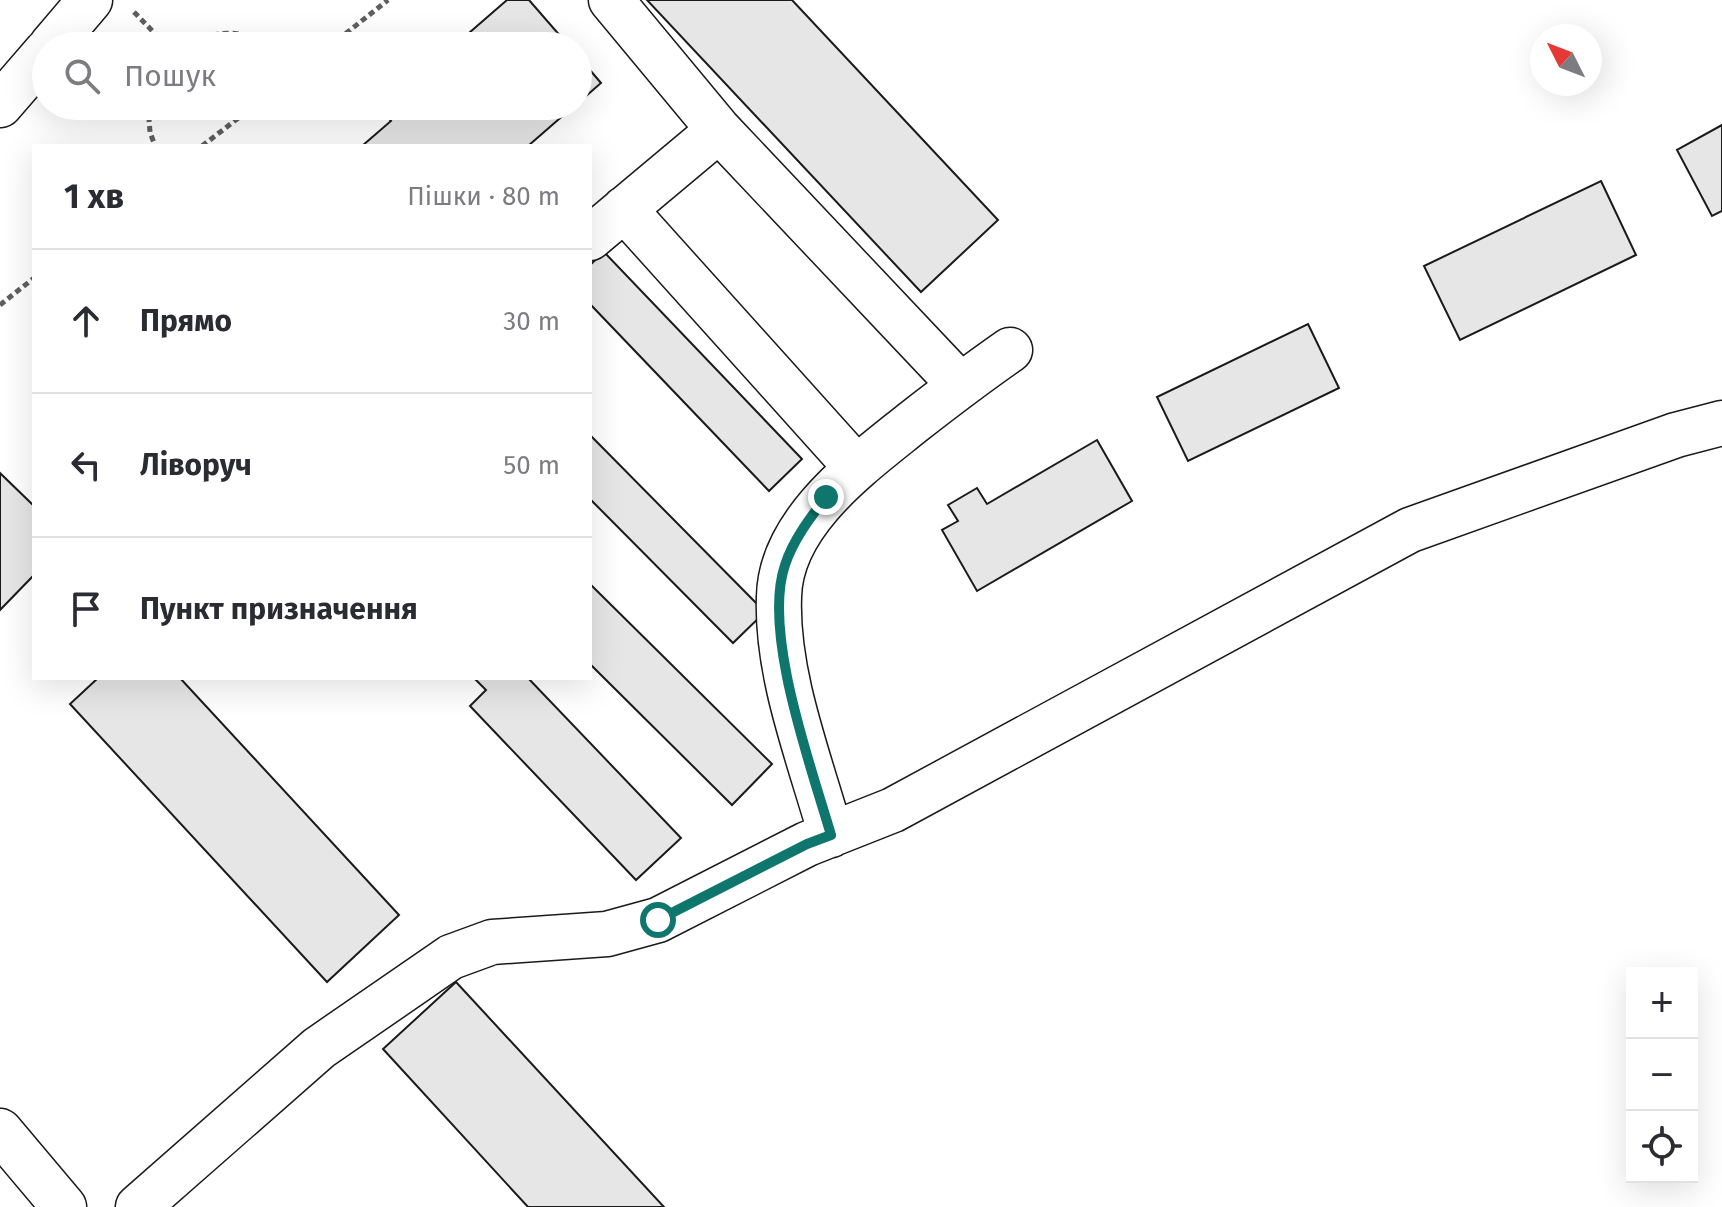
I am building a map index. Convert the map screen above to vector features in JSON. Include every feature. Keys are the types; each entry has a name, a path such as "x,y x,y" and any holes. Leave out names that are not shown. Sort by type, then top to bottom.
{"street":[{"path":"63,32 90,0"},
{"path":"611,0 719,130 960,385"},
{"path":"0,105 32,68"},
{"path":"592,236 719,130"},
{"path":"624,209 856,467"},
{"path":"831,835 793,701 781,636 778,595 785,565 802,529 826,497 856,467 1010,350"},
{"path":"138,1207 319,1048 451,957 492,942 607,934 658,920 807,844 893,810 1410,530 1661,440 1722,423"},
{"path":"0,1131 64,1207"}],"path":[{"path":"348,32 388,0"},
{"path":"134,12 153,32"},
{"path":"149,120 154,144"},
{"path":"205,144 235,121"},
{"path":"0,305 32,280"}],"building":[{"path":"507,0 529,0 557,32 470,32"},
{"path":"647,0 792,0 998,220 921,292"},
{"path":"592,72 601,83 592,91"},
{"path":"558,120 530,144 364,144 391,121"},
{"path":"1722,125 1722,211 1712,216 1677,150"},
{"path":"1601,181 1636,255 1460,340 1424,266"},
{"path":"604,252 802,459 769,491 592,306 592,263"},
{"path":"1308,324 1339,388 1188,461 1157,397"},
{"path":"592,437 765,612 733,643 592,501"},
{"path":"1097,440 1132,501 977,591 942,530 958,521 948,505 977,488 987,504"},
{"path":"0,473 32,504 32,577 0,610"},
{"path":"592,586 772,764 732,805 592,666"},
{"path":"96,680 182,680 399,915 327,982 70,704"},
{"path":"476,680 530,680 681,838 636,880 470,706 486,690"},
{"path":"456,982 664,1207 528,1207 383,1049"}],"route":[{"path":"658,920 807,844 831,835 793,701 781,636 778,595 785,565 802,529 826,497"}]}
